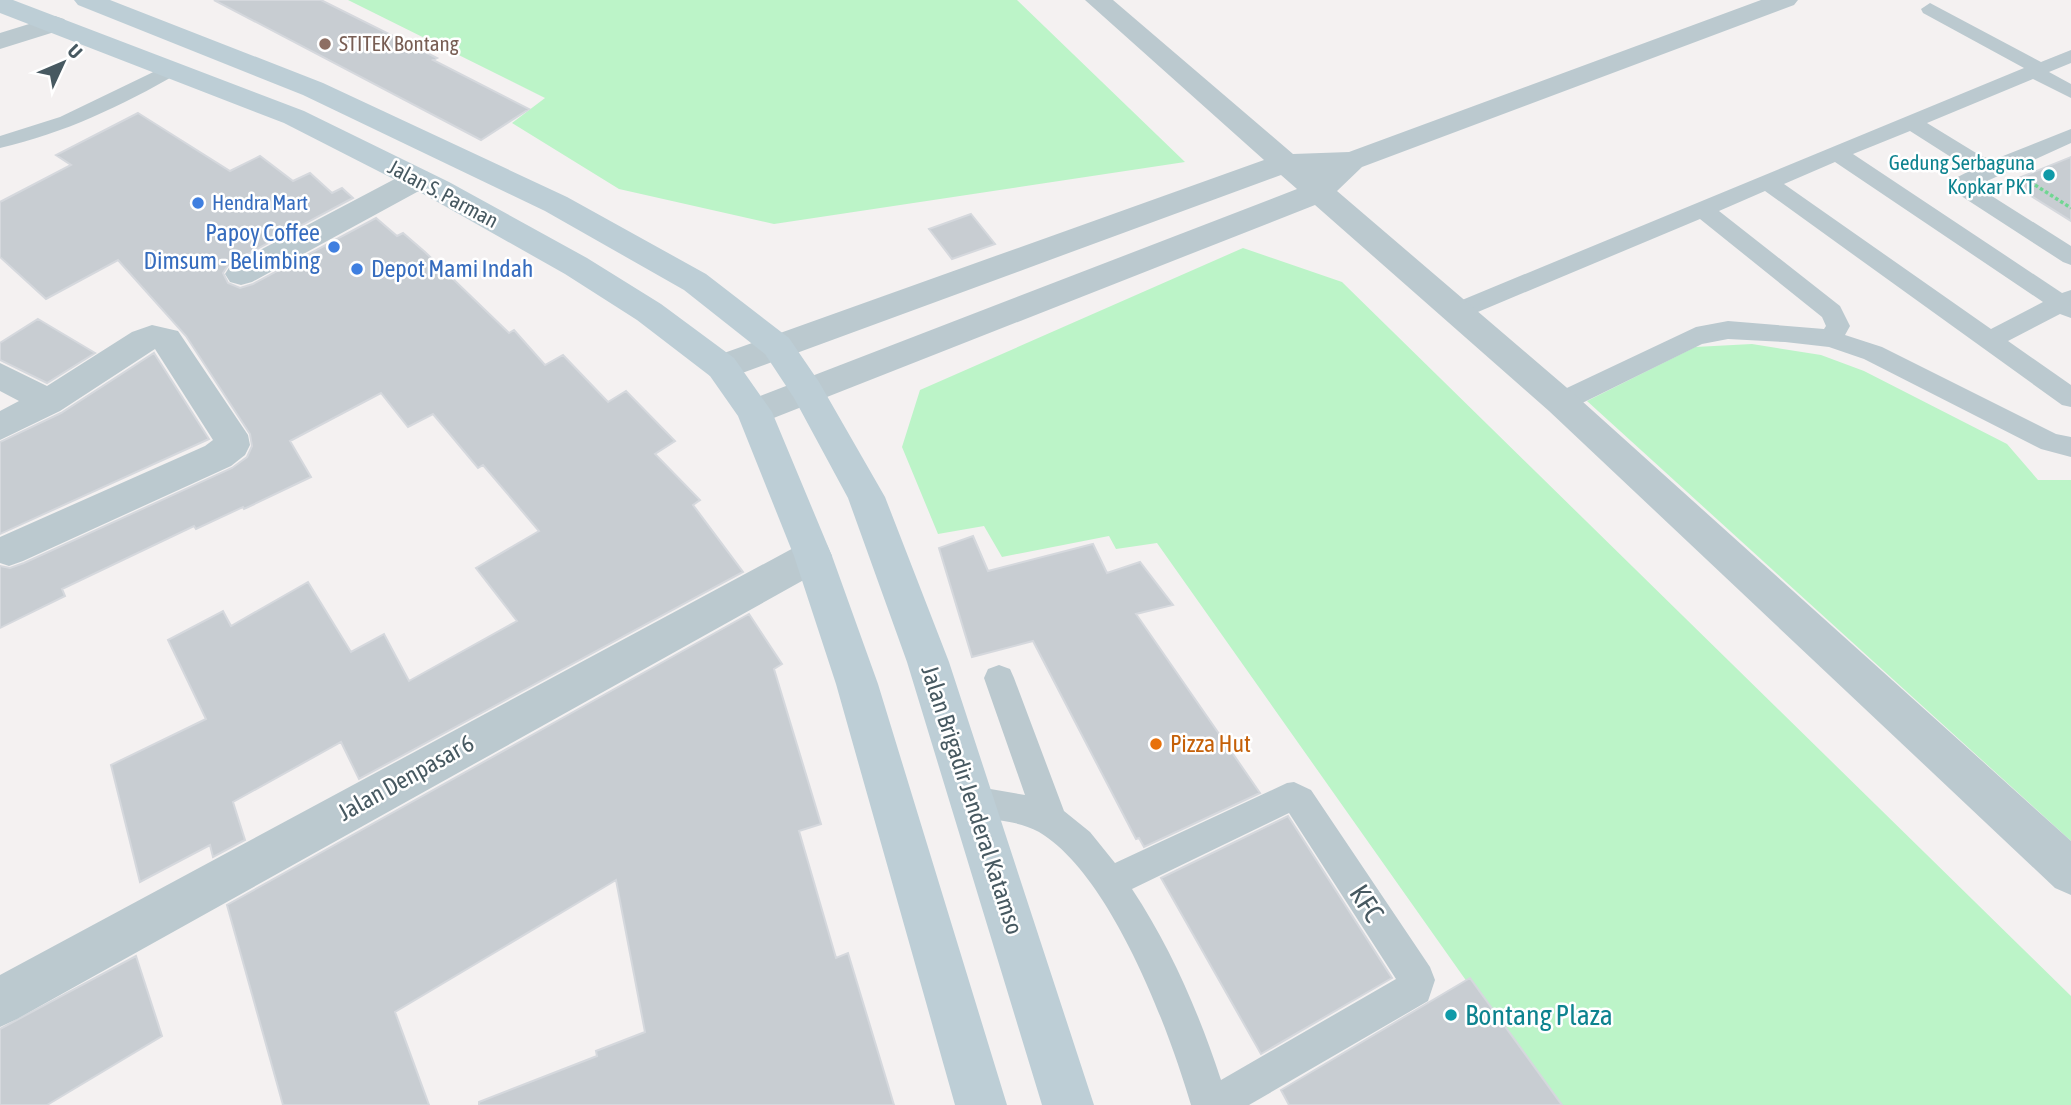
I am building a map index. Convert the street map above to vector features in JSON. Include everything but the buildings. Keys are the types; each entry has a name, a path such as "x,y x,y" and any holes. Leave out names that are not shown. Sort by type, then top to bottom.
{"main road":[{"name":"Jalan S. Parman","path":"87,0 313,89 556,204 695,282 777,346 807,391 866,498"},
{"name":"Jalan S. Parman","path":"0,4 294,117 418,179 576,266 649,312 722,367 754,412 813,556"},
{"name":"Jalan Brigadir Jenderal Katamso","path":"866,498 929,662 1068,1105"},
{"path":"813,556 857,684 981,1105"}],"street":[{"path":"1098,0 1561,402 2071,872"},
{"path":"722,367 1285,163 1352,161 1785,0"},
{"path":"0,41 55,24"},
{"path":"754,412 1317,192 1352,161"},
{"path":"241,274 418,179"},
{"path":"0,427 48,402 144,340 160,337 166,339 223,424 230,435 232,445 218,456 9,550"},
{"path":"0,375 48,402"},
{"name":"Jalan Denpasar 6","path":"0,1002 813,556"}],"lane":[{"path":"1930,9 2071,92"},
{"path":"1458,311 2071,56"},
{"path":"0,142 73,119 120,99 172,69"},
{"path":"1912,123 1973,160 1995,167"},
{"path":"2071,135 1960,185 2071,257"},
{"path":"1838,154 2068,303"},
{"path":"1768,183 2071,398"},
{"path":"1703,210 1832,312 1838,326 1831,339"},
{"path":"1989,340 2068,303"},
{"path":"1561,402 1696,336 1728,330 1831,339 1873,353 2050,442 2071,447"},
{"path":"999,678 1051,821"},
{"name":"KFC","path":"1109,883 1294,797 1300,801 1417,979 1415,988 1211,1105"},
{"path":"973,801 1015,805 1051,821 1090,853 1144,937 1192,1044 1211,1105"}],"path":[{"path":"2042,179 2032,183 2071,208"}],"green space":[{"path":"348,0 1017,0 1185,162 774,224 619,189 512,123 545,98"},
{"path":"1243,248 1342,282 2071,996 2071,1105 1554,1105 1157,543 1116,549 1109,536 1002,557 984,526 938,534 902,447 920,390"},
{"path":"1752,344 1821,355 1864,371 2007,444 2038,480 2071,480 2071,841 1587,401 1695,347"}],"place":[{"name":"STITEK Bontang","path":"325,44"},
{"name":"Gedung Serbaguna Kopkar PKT","path":"2049,175"},
{"name":"Hendra Mart","path":"198,203"},
{"name":"Papoy Coffee Dimsum - Belimbing","path":"334,247"},
{"name":"Depot Mami Indah","path":"357,269"},
{"name":"Pizza Hut","path":"1156,744"},
{"name":"Bontang Plaza","path":"1451,1015"}]}
